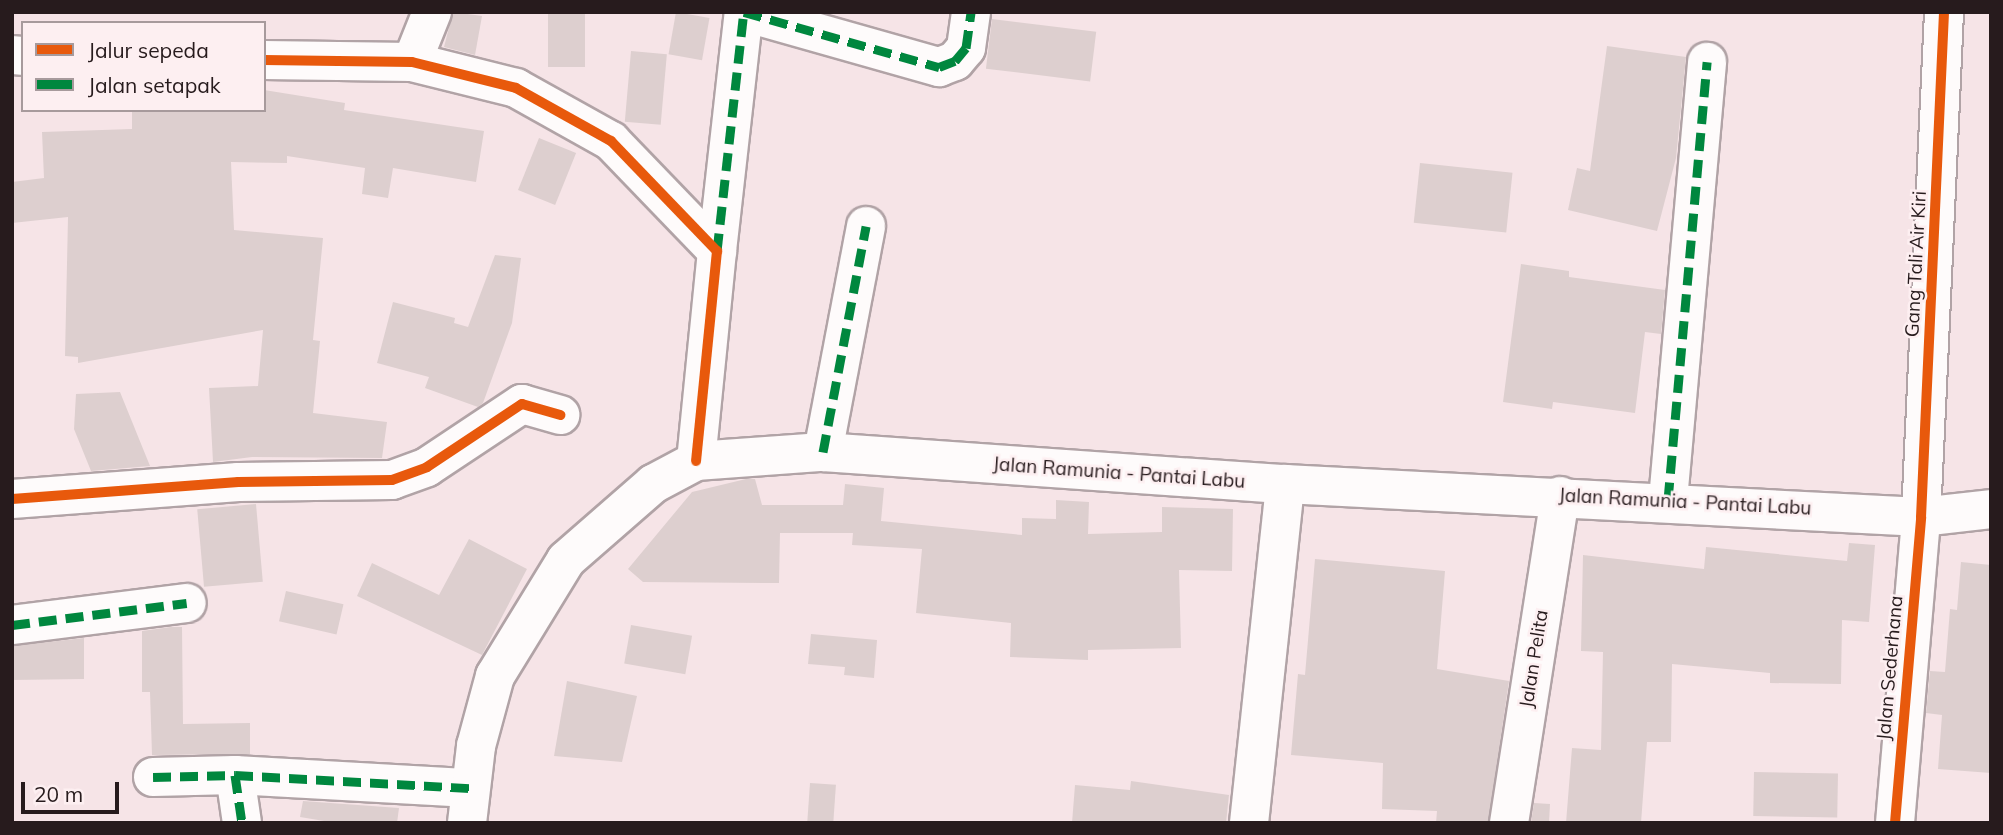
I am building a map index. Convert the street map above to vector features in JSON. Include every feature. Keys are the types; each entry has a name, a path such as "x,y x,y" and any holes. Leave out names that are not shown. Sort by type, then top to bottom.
{"street":[{"path":"412,62 432,12"},
{"path":"696,461 744,12 939,67 955,61 966,48 971,12"},
{"name":"Gang Tali Air Kiri","path":"1921,517 1944,12"},
{"path":"266,60 412,62 516,88 611,141 717,251"},
{"path":"1668,500 1707,62"},
{"path":"823,452 866,226"},
{"path":"12,499 238,482 392,480 427,467 522,404 560,415"},
{"name":"Jalan Ramunia - Pantai Labu","path":"468,805 476,746 495,676 566,560 653,484 696,461 823,452 1285,484 1668,500 1921,517 1991,509"},
{"path":"1249,823 1285,484"},
{"name":"Jalan Pelita","path":"1509,823 1560,496"},
{"name":"Jalan Sederhana","path":"1895,823 1921,517"},
{"path":"12,625 187,603"},
{"path":"235,775 242,823"},
{"path":"153,777 235,775 468,805"}],"building":[{"path":"453,12 482,16 475,55 444,47"},
{"path":"548,12 585,12 585,67 548,67"},
{"path":"676,12 709,18 702,60 669,54"},
{"path":"992,19 1096,32 1090,81 986,69"},
{"path":"1607,46 1686,57 1676,158 1657,231 1568,210 1577,168 1590,171"},
{"path":"631,51 667,54 661,125 625,122"},
{"path":"266,90 345,103 344,110 484,131 476,182 393,168 388,198 362,194 365,168 287,156 287,163 231,162 234,230 323,238 313,340 320,341 313,413 387,422 382,458 252,457 213,462 209,388 258,386 263,330 78,363 78,357 65,356 68,217 12,223 12,182 44,178 42,132 132,129 132,112 266,112"},
{"path":"539,138 576,153 555,205 518,190"},
{"path":"1420,163 1512,173 1506,232 1414,223"},
{"path":"495,255 521,258 512,323 483,403 478,407 425,388 429,377 377,363 393,302 455,318 454,323 468,327"},
{"path":"1521,264 1569,271 1569,277 1665,290 1661,334 1645,332 1635,413 1553,402 1552,409 1503,402"},
{"path":"120,392 150,466 91,471 74,429 76,394"},
{"path":"755,479 762,505 843,505 845,484 884,488 881,521 1022,535 1022,518 1056,519 1056,500 1089,502 1088,534 1162,532 1162,507 1233,509 1232,571 1179,570 1181,648 1088,650 1088,660 1010,657 1011,623 916,613 922,549 852,545 853,533 780,533 779,583 643,582 628,569 692,492"},
{"path":"256,504 263,582 204,587 197,509"},
{"path":"469,539 527,569 482,655 357,596 372,563 439,595"},
{"path":"1849,543 1875,545 1869,622 1842,620 1841,684 1770,683 1770,673 1672,664 1671,742 1647,742 1641,823 1566,823 1572,748 1601,750 1603,652 1581,651 1583,555 1704,569 1706,547 1847,561"},
{"path":"1315,559 1445,571 1437,669 1509,681 1488,823 1436,823 1437,811 1382,809 1383,763 1291,755 1298,674 1305,675"},
{"path":"1961,562 1991,565 1991,773 1938,769 1942,715 1926,713 1930,671 1945,672 1950,609 1957,610"},
{"path":"286,591 343,604 337,634 279,621"},
{"path":"631,625 692,636 685,674 624,663"},
{"path":"182,627 183,724 250,723 250,754 152,755 150,692 142,692 142,631"},
{"path":"811,634 877,640 874,678 844,675 845,667 808,664"},
{"path":"84,638 84,679 12,680 12,646"},
{"path":"567,681 637,696 622,762 554,756"},
{"path":"1754,772 1838,773 1837,817 1753,816"},
{"path":"1131,781 1229,795 1226,823 1072,823 1075,785 1130,790"},
{"path":"810,783 836,785 833,823 807,823"},
{"path":"303,801 399,808 397,823 336,823 300,817"},
{"path":"1534,803 1550,804 1549,823 1531,823"}],"marked path":[{"path":"744,12 939,67 955,61 966,48 971,12"},
{"path":"717,251 744,12"},
{"path":"1668,500 1707,62"},
{"path":"823,452 866,226"},
{"path":"12,625 187,603"},
{"path":"235,775 242,823"},
{"path":"153,777 235,775 470,788"}],"cycle path":[{"path":"1895,823 1921,517 1944,12"},
{"path":"266,60 412,62 516,88 611,141 717,251 696,461"},
{"path":"12,499 238,482 392,480 427,467 522,404 560,415"}]}
